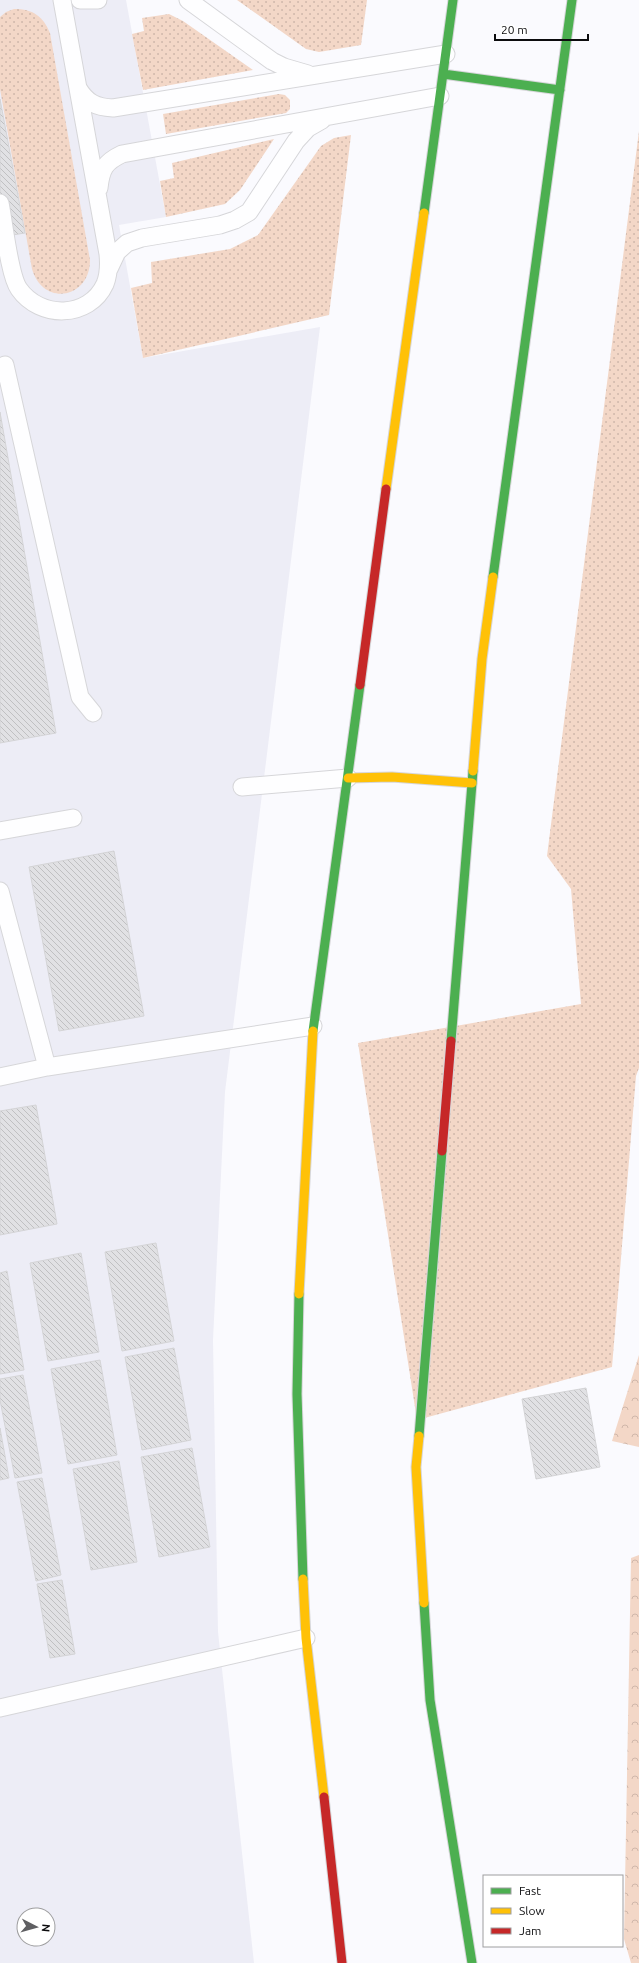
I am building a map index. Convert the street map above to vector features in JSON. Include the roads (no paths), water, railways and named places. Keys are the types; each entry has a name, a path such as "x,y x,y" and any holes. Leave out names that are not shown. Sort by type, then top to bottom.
{"main road":[{"path":"342,1963 306,1638 297,1394 300,1265 313,1026 453,0"},
{"path":"472,1963 430,1700 416,1467 482,659 572,0"},
{"path":"443,74 560,90"},
{"path":"348,778 392,777 472,783"}],"lane":[{"path":"62,0 98,196 108,254 109,269"},
{"path":"80,0 98,0"},
{"path":"188,0 196,4 272,61 299,72 316,75"},
{"path":"78,88 84,97 91,103 100,107 113,108 446,54"},
{"path":"98,196 103,169 110,160 122,154 440,96"},
{"path":"0,203 13,273 18,288 28,300 40,308 54,312 69,311 84,306 96,296 105,284 109,269 117,252 127,243 142,238 220,226 249,212 296,141 308,128 330,116"},
{"path":"7,364 80,697 92,714"},
{"path":"242,787 348,778"},
{"path":"0,831 73,818"},
{"path":"0,891 47,1068"},
{"path":"0,1077 47,1068 313,1026"},
{"path":"0,1708 306,1638"}]}
